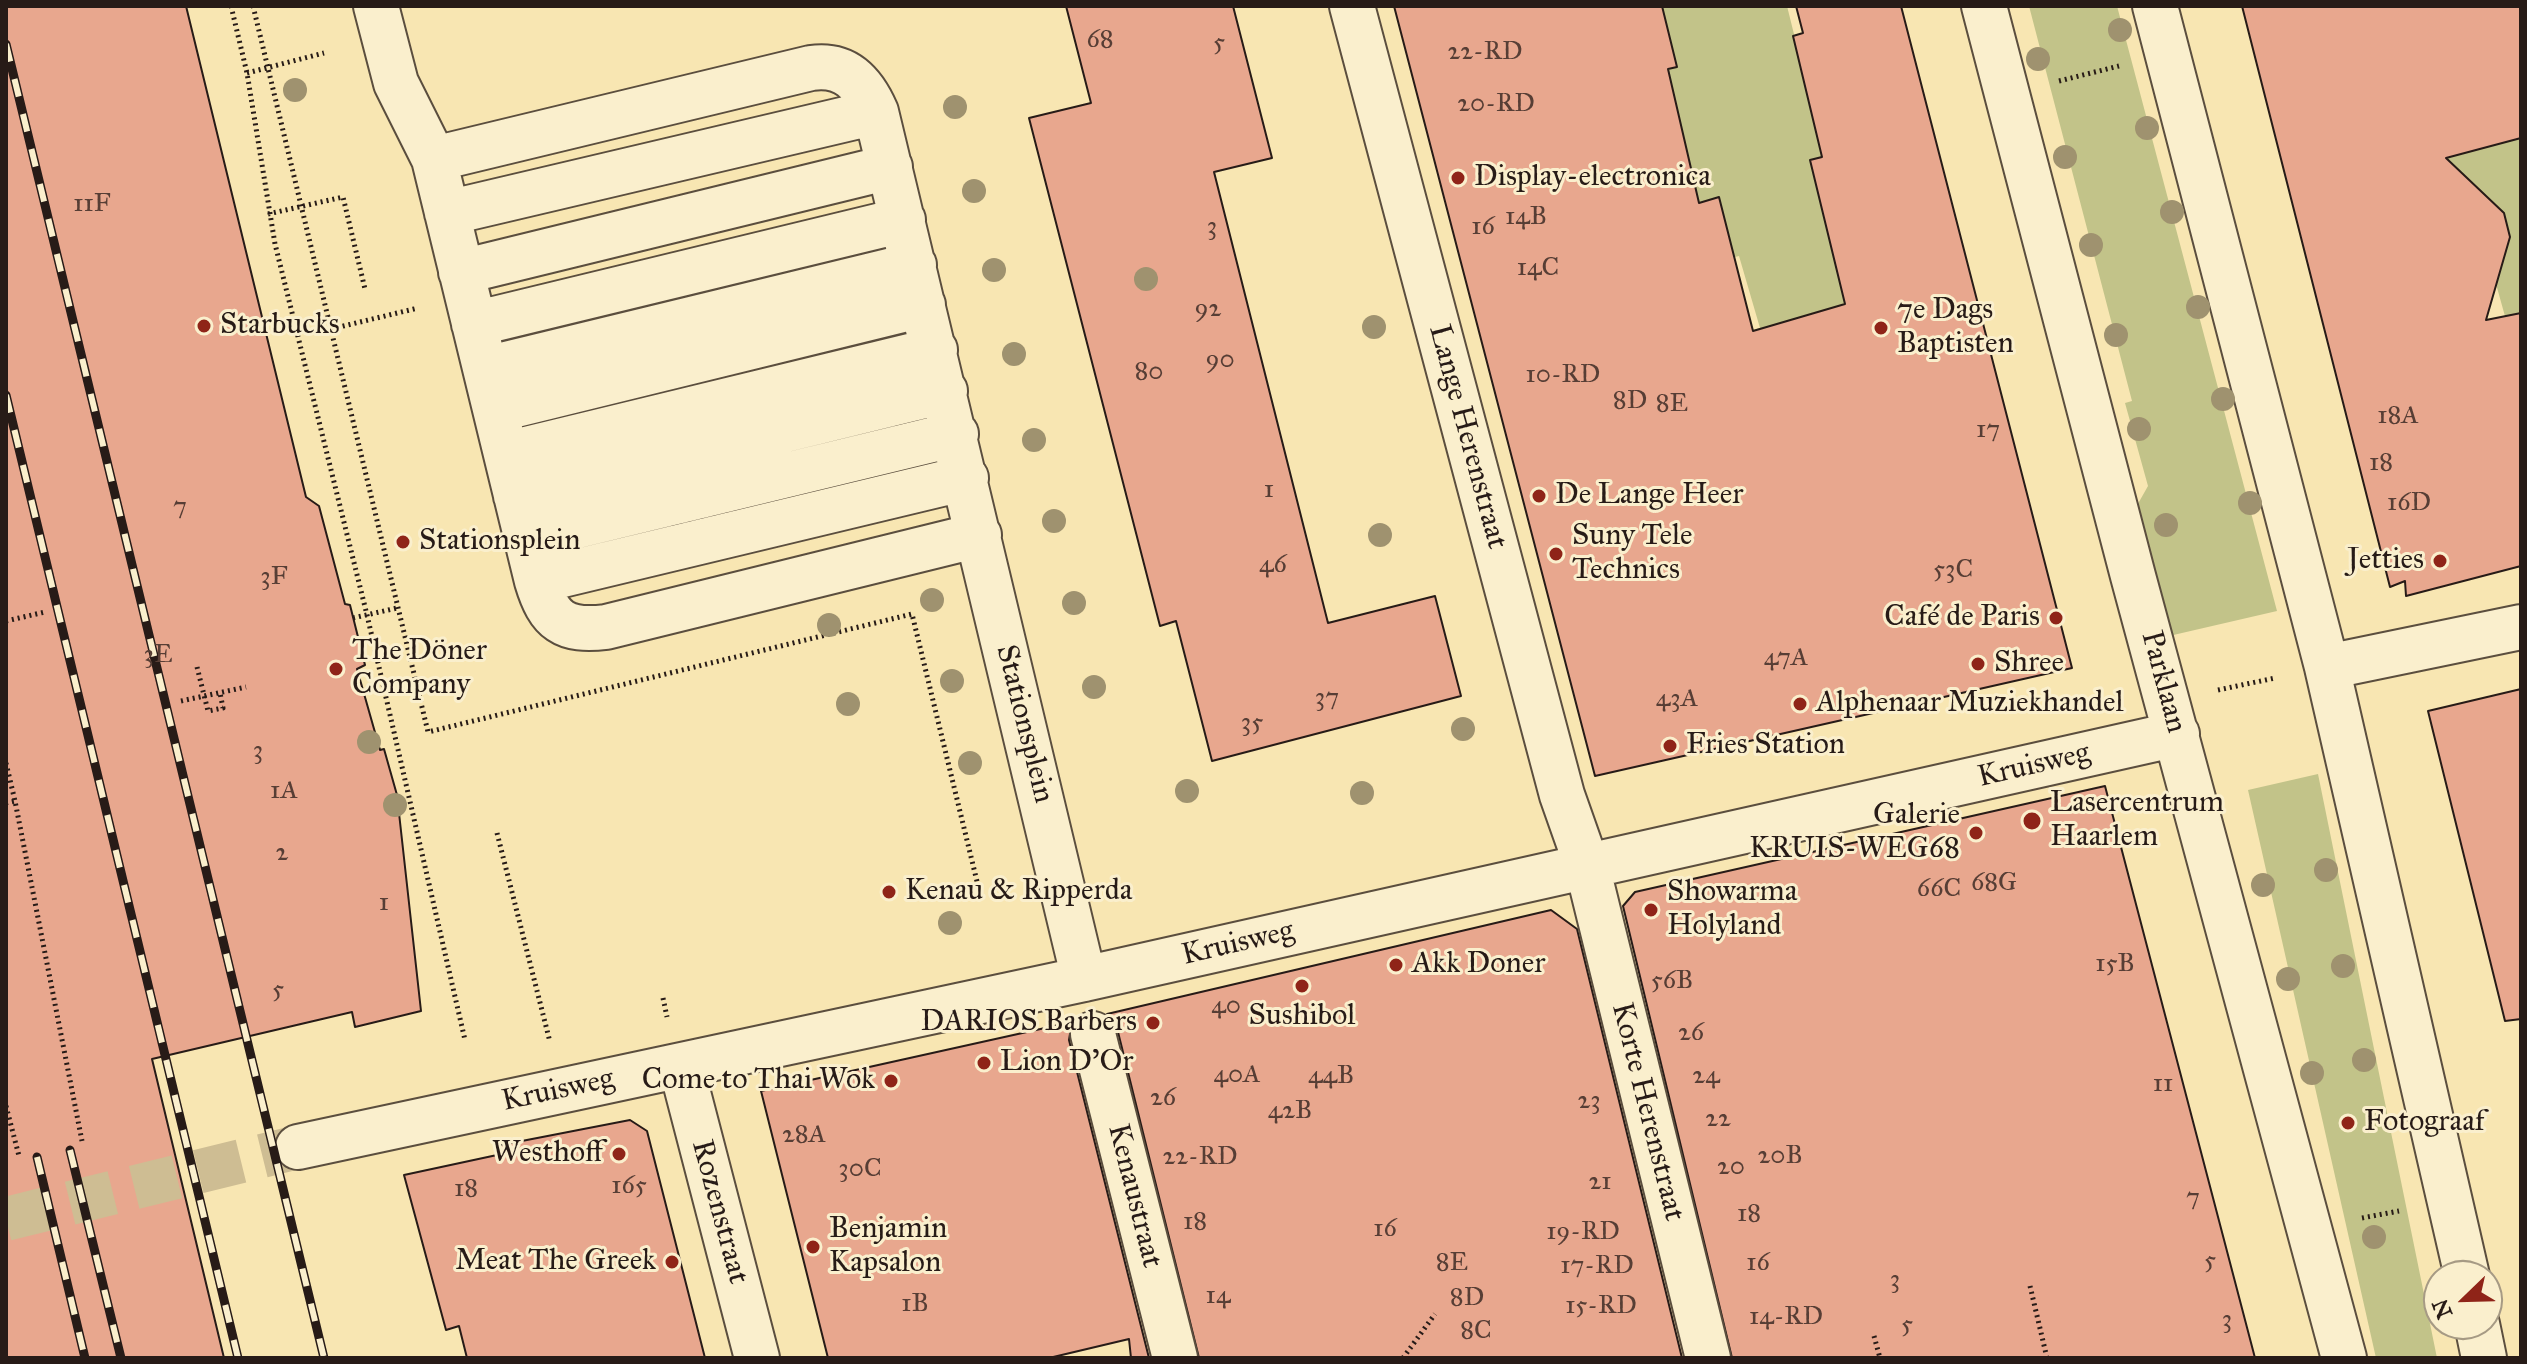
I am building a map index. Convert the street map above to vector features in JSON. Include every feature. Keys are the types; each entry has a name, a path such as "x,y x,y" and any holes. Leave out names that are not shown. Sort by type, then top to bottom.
{"street":[{"path":"376,6 396,83 434,159 537,581 543,603 554,616 576,629 587,630 979,535"},
{"name":"Lange Herenstraat","path":"1352,6 1572,831 1587,866"},
{"name":"Parklaan","path":"1984,6 2344,1358"},
{"path":"2155,6 2327,667 2463,1260"},
{"name":"Stationsplein","path":"434,159 829,66 843,69 868,94 876,112 956,434 1084,979"},
{"path":"447,213 876,112"},
{"path":"461,272 890,167"},
{"path":"474,324 903,220"},
{"path":"486,369 918,285"},
{"path":"496,410 918,285"},
{"path":"506,454 940,370"},
{"path":"516,496 940,370"},
{"path":"527,538 956,434"},
{"path":"537,581 966,478"},
{"path":"2327,667 2521,627"},
{"name":"Kruisweg","path":"298,1147 1084,979 1587,866 2172,717"},
{"name":"Korte Herenstraat","path":"1587,866 1708,1358"},
{"name":"Kenaustraat","path":"1093,1034 1165,1356"},
{"name":"Rozenstraat","path":"681,1066 757,1358"}],"path":[{"path":"231,6 247,73 268,214 367,615 465,1040"},
{"path":"253,6 428,732 912,614 982,902"},
{"path":"247,73 324,53"},
{"path":"268,214 343,197 365,289"},
{"path":"353,618 397,608"},
{"path":"6,621 45,612"},
{"path":"197,667 208,711 223,708 220,693"},
{"path":"2172,717 2327,667"},
{"path":"181,701 246,687"},
{"path":"6,763 82,1141"},
{"path":"6,803 15,801"},
{"path":"497,833 552,1047"},
{"path":"6,1106 19,1156"},
{"path":"2030,1286 2047,1358"},
{"path":"1403,1358 1435,1314"},
{"path":"1874,1336 1880,1358"}],"green space":[{"path":"1622,6 1787,6 1860,300 1781,339 1712,340 1760,328 1739,256 1715,262"},
{"path":"2029,6 2117,6 2277,611 2169,636 2135,509 2148,486 2125,403 2132,401"},
{"path":"2521,133 2521,457 2508,327 2484,241 2382,171"},
{"path":"2318,774 2423,1289 2423,1340 2433,1340 2437,1358 2376,1358 2248,790"}],"building":[{"path":"6,6 186,6 306,497 319,506 345,604 350,605 365,665 357,669 380,750 384,749 397,795 421,1011 355,1027 352,1012 152,1059 224,1358 6,1358"},
{"path":"1066,6 1233,6 1272,158 1214,172 1328,623 1435,596 1461,696 1212,761 1176,621 1160,626 1029,118 1091,103"},
{"path":"1394,6 1662,6 1677,67 1668,69 1699,203 1719,197 1753,331 1845,304 1810,160 1822,157 1793,36 1803,33 1796,6 1901,6 2072,668 1595,776"},
{"path":"2242,6 2521,6 2521,138 2446,158 2504,213 2510,237 2486,320 2521,313 2521,566 2406,596 2405,581 2390,587"},
{"path":"2521,689 2521,1019 2505,1021 2428,711"},
{"path":"2105,786 2255,1358 1732,1358 1623,906 1635,892"},
{"path":"1551,910 1577,929 1682,1358 1199,1358 1117,1028 1107,1014"},
{"path":"1072,1022 1069,1040 1149,1358 1131,1358 1129,1339 1049,1358 828,1358 761,1091"},
{"path":"630,1120 647,1131 705,1358 467,1358 459,1326 446,1330 404,1175 497,1155 496,1146"}],"tunnel":[{"path":"6,1219 298,1147"}],"railway":[{"path":"6,44 324,1358"},
{"path":"6,395 238,1358"},
{"path":"70,1150 121,1358"},
{"path":"37,1157 85,1358"}],"place":[{"name":"Display-electronica","path":"1458,178"},
{"name":"Starbucks","path":"204,326"},
{"name":"7e Dags Baptisten","path":"1881,328"},
{"name":"De Lange Heer","path":"1539,496"},
{"name":"Stationsplein","path":"403,542"},
{"name":"Suny Tele Technics","path":"1556,554"},
{"name":"Jetties","path":"2440,561"},
{"name":"Café de Paris","path":"2056,618"},
{"name":"Shree","path":"1978,664"},
{"name":"The Döner Company","path":"336,669"},
{"name":"Alphenaar Muziekhandel","path":"1800,704"},
{"name":"Fries Station","path":"1670,746"},
{"name":"Lasercentrum Haarlem","path":"2032,821"},
{"name":"Galerie KRUIS-WEG68","path":"1976,833"},
{"name":"Kenau & Ripperda","path":"889,892"},
{"name":"Showarma Holyland","path":"1651,910"},
{"name":"Akk Doner","path":"1396,965"},
{"name":"Sushibol","path":"1302,986"},
{"name":"DARIOS Barbers","path":"1153,1023"},
{"name":"Lion D'Or","path":"984,1063"},
{"name":"Come to Thai Wok","path":"891,1081"},
{"name":"Fotograaf","path":"2348,1123"},
{"name":"Westhoff","path":"619,1154"},
{"name":"Benjamin Kapsalon","path":"813,1247"},
{"name":"Meat The Greek","path":"672,1262"}]}
